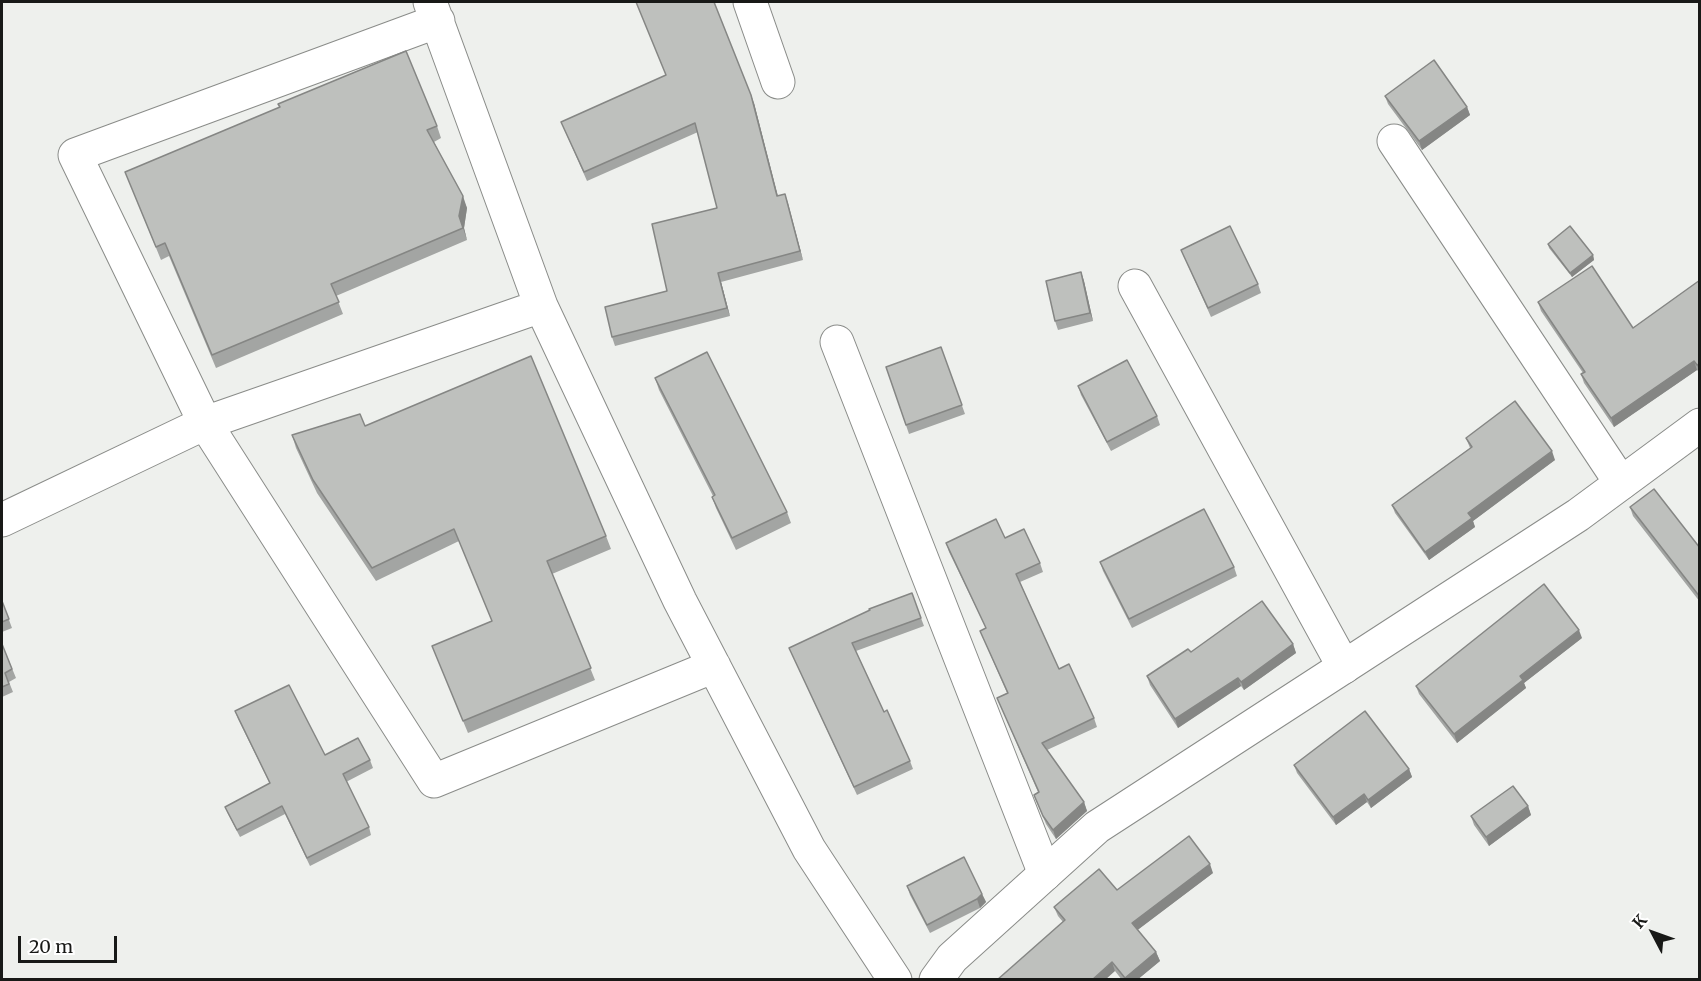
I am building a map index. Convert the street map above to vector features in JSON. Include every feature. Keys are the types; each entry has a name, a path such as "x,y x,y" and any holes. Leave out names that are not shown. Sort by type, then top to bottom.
{"street":[{"path":"750,2 778,82"},
{"path":"714,666 434,781 205,423 75,155 434,11 542,306 680,601 714,666 809,849 895,980"},
{"path":"1394,141 1621,483"},
{"path":"1135,286 1344,667"},
{"path":"5,509 205,423 542,306"},
{"path":"837,342 1045,874"},
{"path":"936,980 952,958 1097,827 1578,515 1700,425"}],"building":[{"path":"636,2 714,2 751,95 777,196 785,194 800,251 718,273 727,308 612,337 605,307 667,291 652,224 717,208 695,123 584,172 561,122 666,75"},
{"path":"406,51 437,126 427,130 463,196 459,216 463,228 331,284 339,302 212,355 165,243 156,247 125,172 280,107 278,104"},
{"path":"1434,60 1467,107 1419,141 1385,96"},
{"path":"1230,226 1258,284 1208,308 1181,250"},
{"path":"1570,226 1593,255 1570,273 1548,244"},
{"path":"1592,266 1633,328 1700,280 1700,363 1697,365 1694,361 1611,418 1581,374 1585,372 1538,302"},
{"path":"1081,272 1090,313 1055,321 1046,281"},
{"path":"941,347 962,405 906,425 886,367"},
{"path":"707,352 787,512 732,538 712,497 715,495 655,378"},
{"path":"531,356 606,536 547,561 591,668 463,721 432,646 492,621 454,529 372,568 313,480 292,435 360,414 365,426"},
{"path":"1127,360 1157,416 1107,442 1078,386"},
{"path":"1515,401 1552,451 1468,513 1472,518 1425,552 1392,505 1472,447 1466,438"},
{"path":"1654,489 1700,548 1700,597 1630,507"},
{"path":"1204,509 1234,567 1129,619 1100,562"},
{"path":"996,519 1005,538 1024,529 1040,563 1016,574 1059,669 1069,664 1094,718 1042,743 1084,802 1053,830 1043,816 1034,795 1039,792 997,698 1008,693 980,631 986,628 946,543"},
{"path":"1544,584 1579,630 1520,676 1523,680 1454,734 1416,686"},
{"path":"912,593 921,618 852,643 884,712 887,710 910,761 854,787 789,648 869,609"},
{"path":"2,601 9,619 2,622"},
{"path":"1262,601 1293,644 1241,682 1238,678 1175,719 1147,676 1188,649 1191,652"},
{"path":"2,644 12,669 5,673 9,684 2,687"},
{"path":"289,685 325,755 358,738 370,760 343,774 369,827 307,858 282,806 237,830 225,807 270,783 235,711"},
{"path":"1365,711 1409,769 1368,800 1364,794 1333,817 1294,765"},
{"path":"1513,786 1528,806 1486,837 1471,816"},
{"path":"1189,836 1210,864 1132,923 1156,952 1125,978 1112,962 1092,980 997,980 1065,920 1054,907 1099,869 1117,890"},
{"path":"964,857 982,894 977,899 927,925 907,886"}]}
